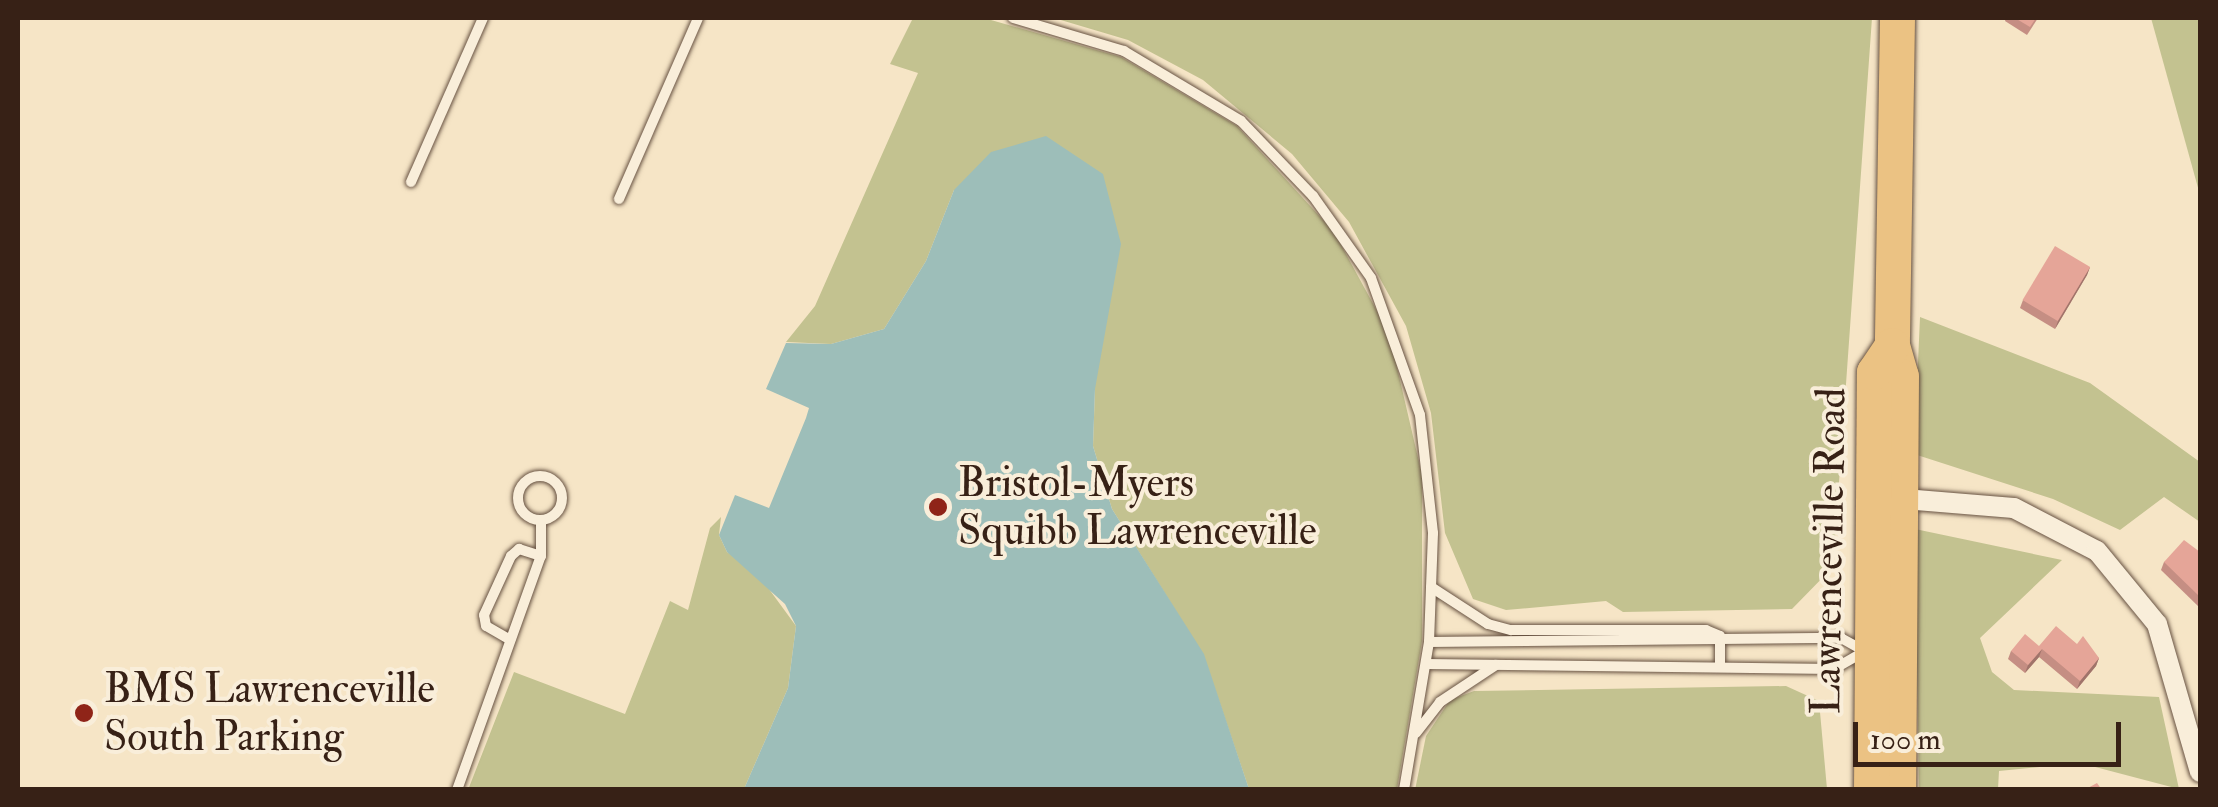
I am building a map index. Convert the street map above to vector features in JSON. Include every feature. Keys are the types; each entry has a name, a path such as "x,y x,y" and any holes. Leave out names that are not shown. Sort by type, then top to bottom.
{"highway":[{"name":"Lawrenceville Road","path":"1871,790 1886,497 1874,372 1892,345 1897,18"},
{"name":"Lawrenceville Road","path":"1877,651 1898,790"}],"street":[{"path":"1886,497 2014,508 2070,533 2119,571 2149,610 2172,658 2200,772"}],"lane":[{"path":"410,182 482,18"},
{"path":"618,198 698,18"},
{"path":"1014,18 1124,51 1197,90 1284,162 1340,228 1395,330 1420,416 1433,533 1429,642 1404,790"},
{"path":"540,475 557,483 562,497 556,514 542,520 526,516 518,500 524,482 540,475"},
{"path":"458,790 507,638 541,556 542,520"},
{"path":"507,638 486,626 484,614 512,556 519,549 541,556"},
{"path":"1431,586 1488,624 1511,630 1662,627 1720,636"},
{"path":"1720,636 1720,664"},
{"path":"1429,642 1720,636 1840,638 1877,651"},
{"path":"1560,665 1561,642"},
{"path":"1426,664 1720,664 1834,669 1877,651"},
{"path":"1416,734 1440,702 1496,665"}],"shaded area":[{"path":"913,18 984,18 1121,57 1237,126 1334,232 1389,333 1422,475 1422,641 1397,789 1249,789 1203,654 1112,509 1093,446 1095,389 954,190 926,261 884,329 831,344 786,342 815,306 918,73 890,64"},
{"path":"1054,18 1872,18 1833,567 1792,609 1623,612 1606,601 1506,610 1473,599 1445,533 1431,413 1406,326 1349,222 1292,154 1203,80 1128,40"},
{"path":"2151,18 2200,18 2200,195"},
{"path":"1920,317 2090,383 2200,462 2200,522 2164,497 2120,530 2053,499 1914,454"},
{"path":"721,517 719,535 727,552 755,570 796,626 788,688 744,789 468,790 514,672 625,714 670,601 688,610 710,528"},
{"path":"1915,529 2062,560 1980,638 1992,672 2014,690 2159,697 2179,789 2080,763 1999,771 1998,789 1919,789"},
{"path":"1786,686 1819,701 1827,789 1415,790 1426,736 1450,700 1474,691"}],"water":[{"path":"1046,136 1103,174 1121,244 1095,389 1093,446 1112,509 1204,654 1249,789 744,789 788,688 796,626 785,604 727,552 719,535 735,495 769,508 806,418 809,408 766,389 786,343 831,344 884,329 926,261 954,190 991,152"}],"building":[{"path":"2015,18 2036,18 2030,27"},
{"path":"2055,246 2090,267 2058,321 2023,300"},
{"path":"2184,540 2200,552 2200,597 2164,562"},
{"path":"2056,626 2077,644 2083,636 2099,658 2080,681 2042,649 2028,665 2011,651 2025,634 2039,646"},
{"path":"2097,783 2102,790 2084,790"}],"place":[{"name":"Bristol-Myers Squibb Lawrenceville","path":"938,507"},
{"name":"BMS Lawrenceville South Parking","path":"84,713"}]}
